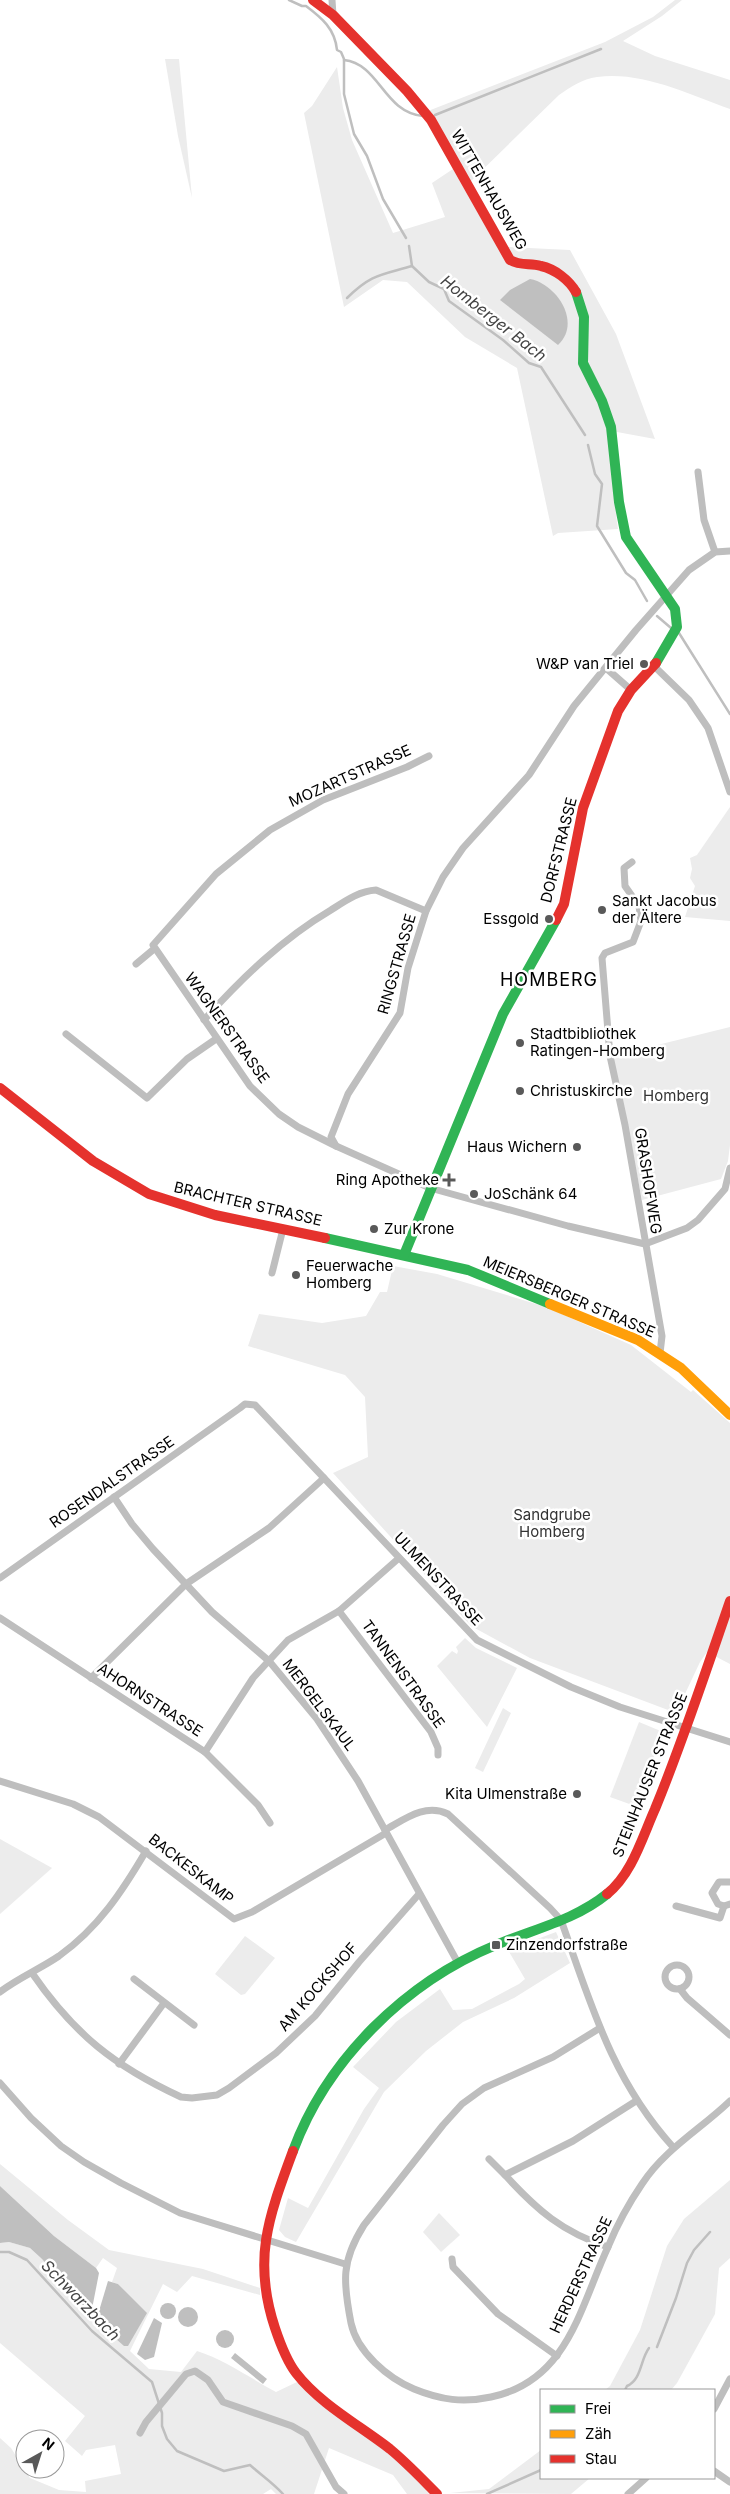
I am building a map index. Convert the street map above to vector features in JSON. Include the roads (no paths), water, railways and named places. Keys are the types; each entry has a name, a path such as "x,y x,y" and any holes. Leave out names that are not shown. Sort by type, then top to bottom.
{"street":[{"name":"WITTENHAUSWEG","path":"313,0 333,15 407,91 431,120 510,260 517,264 542,266 559,274 572,286 580,300 584,317 583,363 602,401 611,427 619,502 626,537 639,559 668,596"},
{"path":"332,0 333,15"},
{"path":"698,472 704,520 715,552 730,551"},
{"name":"RINGSTRASSE","path":"336,1146 331,1137 332,1130 348,1094 400,1013 408,968 434,892 463,848 529,775 545,754 574,706 636,630 689,570 715,552"},
{"name":"DORFSTRASSE","path":"404,1255 503,1014 546,940 564,904 583,808 618,711 631,690 654,666 677,627 675,610 668,596"},
{"path":"654,666 689,700 708,728 730,792"},
{"path":"606,668 631,690"},
{"name":"MOZARTSTRASSE","path":"154,947 216,874 270,830 323,800 406,768 429,756"},
{"name":"GRASHOFWEG","path":"632,862 624,868 625,886 639,906 641,921 632,942 606,953 602,958 610,1056 625,1125 662,1336 660,1353"},
{"path":"204,1020 234,986 274,951 318,918 350,898 376,890 426,912"},
{"path":"136,964 154,947"},
{"name":"WAGNERSTRASSE","path":"154,947 250,1086 279,1114 298,1127 336,1146"},
{"path":"66,1034 147,1098 187,1059 216,1039"},
{"name":"BRACHTER STRASSE","path":"0,1088 93,1161 130,1185 191,1209 404,1255"},
{"path":"336,1146 430,1188 568,1226 645,1244 687,1228 708,1210 727,1189 730,1168"},
{"path":"272,1273 283,1229"},
{"name":"MEIERSBERGER STRASSE","path":"404,1255 456,1266 617,1330 660,1353 681,1368 730,1415"},
{"name":"ULMENSTRASSE","path":"240,1408 250,1404 260,1408 468,1632 488,1647 571,1687 687,1730 730,1742"},
{"name":"ROSENDALSTRASSE","path":"0,1578 240,1408"},
{"path":"91,1678 186,1584 269,1528 324,1478"},
{"name":"MERGELSKAUL","path":"114,1497 132,1524 186,1584 219,1618 268,1661 317,1719 358,1781 458,1963"},
{"path":"205,1752 254,1678 288,1640 339,1611 399,1558"},
{"name":"STEINHAUSER STRASSE","path":"437,2494 413,2468 312,2391 295,2372 282,2348 266,2300 263,2270 266,2240 282,2181 299,2135 323,2092 360,2042 379,2021 427,1982 458,1963 496,1945 561,1920 602,1899 622,1878 634,1858 687,1730 730,1601"},
{"name":"TANNENSTRASSE","path":"339,1611 431,1732 438,1748 438,1756"},
{"name":"AHORNSTRASSE","path":"0,1618 205,1752 258,1805 270,1823"},
{"name":"BACKESKAMP","path":"0,1780 73,1804 99,1817 234,1919 252,1912 386,1832"},
{"path":"386,1832 422,1810 433,1809 448,1814 456,1819 561,1920 600,2028 616,2066 636,2101 674,2147"},
{"path":"0,1992 60,1955 99,1922 109,1911 146,1851"},
{"path":"676,1906 720,1918 727,1905 714,1900 712,1893 719,1882 730,1882"},
{"name":"AM KOCKSHOF","path":"32,1973 70,2023 92,2044 119,2064 182,2097 217,2095 276,2053 315,2016 358,1962 419,1894"},
{"path":"134,1979 194,2025"},
{"path":"680,1989 687,1998 730,2035"},
{"path":"119,2064 164,2003"},
{"name":"HERDERSTRASSE","path":"600,2028 553,2057 484,2088 462,2104 443,2124 352,2244 345,2264 346,2297 353,2330 372,2360 395,2380 450,2401 472,2401 499,2396 526,2386 557,2356 576,2326 608,2246 643,2182 674,2147 713,2117 730,2101"},
{"path":"0,2083 30,2118 61,2146 84,2162 180,2213 345,2264"},
{"path":"505,2175 573,2141 636,2101"},
{"path":"490,2159 554,2222 588,2240 608,2246"},
{"path":"452,2259 453,2267 498,2314 557,2356"},
{"path":"140,2433 156,2409 186,2374 196,2371 208,2380 223,2402 292,2426 306,2434 336,2487 344,2494"},
{"path":"715,2408 730,2380"},
{"path":"715,2472 730,2482"},
{"path":"628,2494 645,2479"}],"water":[{"path":"530,279 540,282 549,288 563,306 568,326 565,336 558,345 500,300 510,290"},
{"path":"0,2186 54,2236 96,2268 99,2273 91,2314 87,2313 42,2259 30,2248 9,2242 0,2243"},
{"path":"108,2281 118,2284 147,2313 128,2346 124,2346 96,2321"},
{"path":"168,2303 174,2305 176,2311 174,2317 168,2319 162,2317 160,2311 162,2305"},
{"path":"188,2307 195,2310 198,2317 195,2324 188,2327 181,2324 178,2317 181,2310"},
{"path":"154,2318 162,2323 154,2357 145,2360 137,2354"},
{"path":"225,2330 231,2333 234,2339 231,2345 225,2348 219,2345 216,2339 219,2333"},
{"path":"235,2353 267,2379 263,2384 231,2358"}],"waterway":[{"name":"Homberger Bach","path":"289,0 312,10 327,25 334,36 337,50 341,52 344,59 344,94 354,134 367,156 383,199 406,238"},
{"path":"435,115 601,49"},
{"path":"344,60 356,63 366,70 399,106 410,113 423,116"},
{"name":"Homberger Bach","path":"409,246 412,266 429,282 444,289 449,301 503,340 529,363 541,367 585,435"},
{"path":"347,298 363,284 377,276 412,266"},
{"name":"Homberger Bach","path":"588,445 595,474 602,484 597,526 626,573 635,580 647,601"},
{"name":"Homberger Bach","path":"657,616 671,628"},
{"name":"Homberger Bach","path":"679,633 730,714"},
{"path":"657,2347 687,2263 694,2250 710,2232"},
{"name":"Schwarzbach","path":"0,2252 9,2252 27,2260 92,2331 152,2382 162,2413 162,2426 167,2439 177,2451 224,2471 250,2465 283,2494"},
{"path":"626,2389 636,2379 649,2348"},
{"path":"487,2494 540,2470"}],"place":[{"name":"W&P van Triel","path":"644,664"},
{"name":"Sankt Jacobus der Ältere","path":"602,910"},
{"name":"Essgold","path":"549,919"},
{"name":"Stadtbibliothek Ratingen-Homberg","path":"520,1043"},
{"name":"Christuskirche","path":"520,1091"},
{"name":"Haus Wichern","path":"577,1147"},
{"name":"Ring Apotheke","path":"449,1180"},
{"name":"JoSchänk 64","path":"474,1194"},
{"name":"Zur Krone","path":"374,1229"},
{"name":"Feuerwache Homberg","path":"296,1275"},
{"name":"Kita Ulmenstraße","path":"577,1794"},
{"name":"Zinzendorfstraße","path":"496,1945"}],"district":[{"name":"HOMBERG","path":"549,980"}],"park label":[{"name":"Homberg","path":"676,1096"},
{"name":"Sandgrube Homberg","path":"552,1524"}]}
